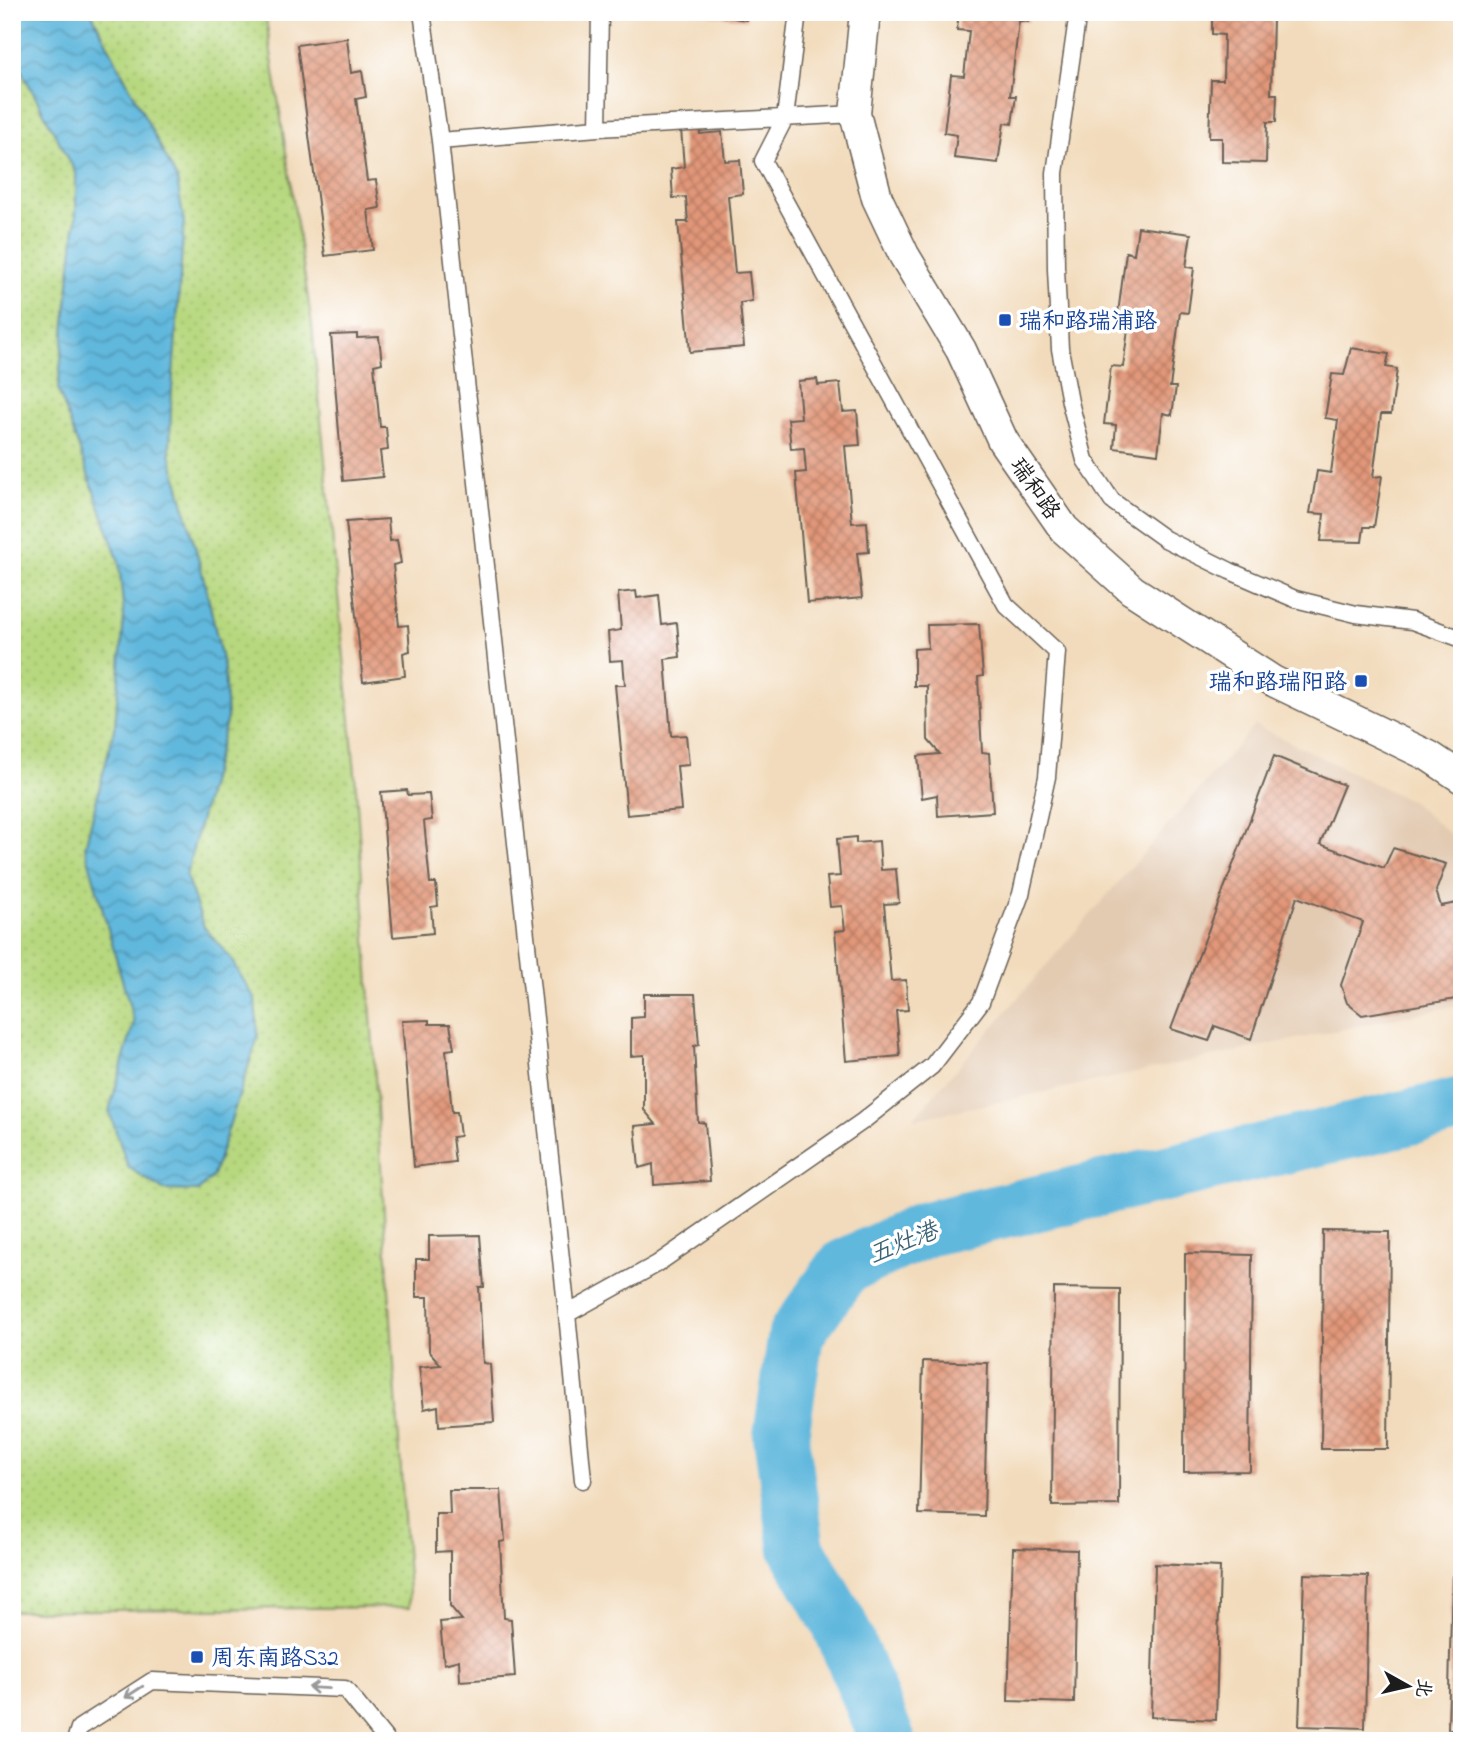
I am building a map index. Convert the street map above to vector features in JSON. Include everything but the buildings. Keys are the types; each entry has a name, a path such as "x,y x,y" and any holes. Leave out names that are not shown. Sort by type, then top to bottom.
{"street":[{"name":"瑞和路","path":"864,12 855,114 877,198 904,255 961,350 1003,441 1064,529 1132,590 1273,681 1459,772"}],"lane":[{"path":"422,12 440,141 583,1480"},
{"path":"598,128 600,12"},
{"path":"567,1314 657,1264 863,1121 932,1066 981,1002 1021,894 1047,777 1057,652 1006,605 763,161 785,118 798,12"},
{"path":"1078,12 1055,173 1056,269 1060,349 1070,402 1086,460 1112,501 1165,539 1230,571 1295,599 1356,614 1412,621 1462,639"},
{"path":"440,141 598,128 855,114"},
{"path":"75,1741 79,1728 152,1681 345,1689 387,1741"}],"shaded area":[{"path":"1255,725 1412,802 1462,844 1462,1004 912,1120"}],"green space":[{"path":"12,12 265,12 312,325 355,772 410,1607 12,1611"}],"water":[{"path":"12,12 91,12 177,179 184,222 170,453 206,587 224,669 227,718 186,876 204,927 229,956 255,999 258,1037 213,1176 198,1191 163,1190 128,1167 109,1111 134,1022 85,847 115,725 124,617 119,562 58,389 76,217 76,173 12,53"}],"waterway":[{"name":"五灶港","path":"888,1741 839,1623 797,1549 781,1436 796,1334 844,1267 926,1229 1462,1105"}],"place":[{"name":"瑞和路瑞浦路","path":"1005,320"},
{"name":"瑞和路瑞阳路","path":"1361,681"},
{"name":"周东南路S32","path":"197,1657"}]}
